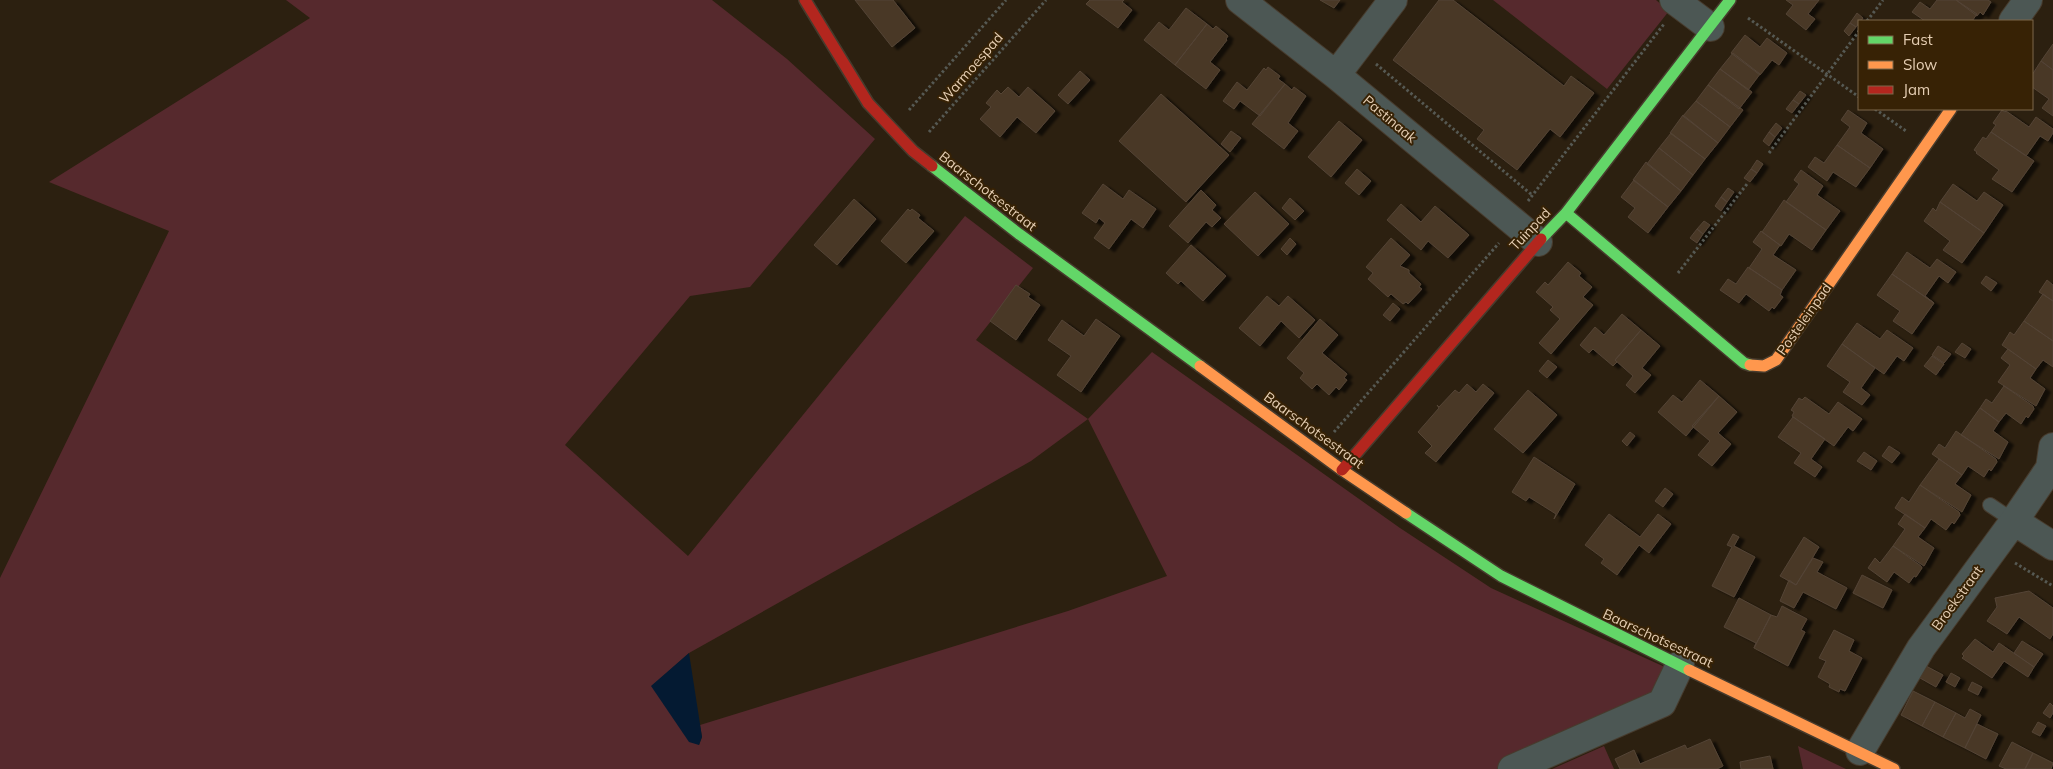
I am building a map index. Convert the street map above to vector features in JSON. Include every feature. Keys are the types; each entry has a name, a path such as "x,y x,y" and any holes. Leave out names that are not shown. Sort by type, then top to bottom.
{"street":[{"name":"Baarschotsestraat","path":"805,0 868,103 912,151 1018,234 1342,470 1501,576 1593,624 1894,769"},
{"name":"Pastinaak","path":"1240,0 1336,75 1538,242"},
{"path":"1336,75 1393,0"},
{"path":"1674,0 1710,27"},
{"path":"2014,20 2028,0"},
{"name":"Tuinpad","path":"1342,470 1538,242 1566,213 1729,2"},
{"name":"Posteleinpad","path":"1566,213 1744,363 1756,367 1768,366 1776,360 1950,110"},
{"name":"Broekstraat","path":"1860,751 1921,648 2014,521 2050,468 2053,447"},
{"path":"2014,521 2053,546"},
{"path":"1512,769 1662,703 1680,665"}],"lane":[{"path":"1990,505 2014,521"}],"path":[{"name":"Warmoespad","path":"892,128 1006,0"},
{"name":"Warmoespad","path":"912,151 1046,0"},
{"path":"1868,20 1883,0"},
{"path":"1729,2 1858,97"},
{"path":"1768,153 1858,33"},
{"path":"1371,60 1532,195"},
{"path":"1662,294 1747,184"},
{"path":"1993,549 2053,586"}],"shaded area":[{"path":"286,0 712,0 787,59 875,139 750,287 690,296 565,445 688,556 965,216 1033,268 976,340 1088,419 1152,352 1400,528 1491,588 1667,668 1655,700 1509,769 0,769 0,578 169,231 49,182 310,18","holes":["1088,419 1167,576 1068,611 700,725 702,737 699,745 652,686 689,653 1031,461"]},
{"path":"1493,0 1656,0 1669,11 1607,89"},
{"path":"1604,746 1614,769 1552,769"},
{"path":"1798,746 1846,769 1803,769"}],"water":[{"path":"689,653 702,737 699,745 689,742 651,686"}],"building":[{"path":"855,0 893,0 915,28 892,47"},
{"path":"1090,0 1124,0 1122,2 1132,10 1118,28 1086,4"},
{"path":"1320,0 1340,0 1334,8"},
{"path":"1439,0 1453,0 1564,86 1571,76 1594,93 1560,137 1550,129 1517,170 1477,139 1484,130 1393,60"},
{"path":"1786,0 1819,0 1808,14 1815,19 1806,30 1786,14 1793,5"},
{"path":"1937,0 1956,0 1977,14 1973,20 1924,20 1912,12 1920,2 1930,9"},
{"path":"1956,0 1988,0 1991,2 1983,15 1980,12 1977,16"},
{"path":"1186,8 1207,24 1175,65 1144,40 1159,22 1169,30"},
{"path":"1857,13 1863,18 1858,20 1856,27 1850,23"},
{"path":"1850,23 1856,27 1849,36 1844,31"},
{"path":"1207,24 1213,29 1216,26 1228,36 1210,62 1220,70 1206,89 1175,65"},
{"path":"1745,35 1760,47 1767,38 1787,53 1779,65 1772,60 1760,75 1731,53"},
{"path":"2053,44 2053,70 2041,61"},
{"path":"1733,53 1760,74 1748,90 1720,69"},
{"path":"2041,61 2053,70 2053,116 2042,108 2049,99 2033,88 2033,73"},
{"path":"1268,67 1280,76 1278,79 1285,84 1260,116 1240,101 1234,109 1223,101 1237,82 1247,90 1264,68 1266,70"},
{"path":"1720,69 1752,92 1739,109 1708,85"},
{"path":"1080,71 1090,80 1068,104 1058,95"},
{"path":"1285,84 1292,90 1294,87 1306,96 1288,123 1298,131 1284,149 1252,124"},
{"path":"1708,85 1743,110 1730,127 1696,101"},
{"path":"1008,87 1019,97 1028,87 1055,111 1036,133 1017,117 1000,137 980,119 991,107 986,103 997,90 1001,94"},
{"path":"1800,91 1806,95 1799,104 1793,100"},
{"path":"1161,94 1229,155 1186,202 1119,141"},
{"path":"1793,100 1799,104 1792,113 1786,109"},
{"path":"1696,101 1730,127 1718,143 1683,116"},
{"path":"1848,110 1867,123 1861,133 1883,149 1870,168 1837,145 1850,127 1841,120"},
{"path":"2002,110 2029,127 2036,117 2053,129 2053,133 2048,141 2040,136 2026,156 1991,132 1996,125 1993,123"},
{"path":"1683,115 1718,143 1705,159 1670,133"},
{"path":"1339,121 1362,140 1331,177 1308,157"},
{"path":"1776,123 1782,128 1775,137 1769,132"},
{"path":"1231,131 1241,138 1230,152 1221,144"},
{"path":"1769,132 1775,137 1769,146 1763,141"},
{"path":"1991,132 2034,161 2012,192 1992,179 1999,170 1974,150 1983,137 1986,139"},
{"path":"1671,133 1705,159 1693,175 1659,148"},
{"path":"1837,145 1870,168 1856,187 1833,172 1827,181 1808,167 1815,157 1824,163"},
{"path":"1659,148 1693,175 1681,191 1647,164"},
{"path":"1757,160 1763,164 1757,173 1751,169"},
{"path":"1646,162 1681,191 1668,207 1633,180"},
{"path":"1357,169 1371,181 1359,195 1345,183"},
{"path":"1751,169 1757,173 1750,182 1744,178"},
{"path":"1801,170 1823,186 1817,195 1840,211 1826,230 1786,202 1799,184 1794,180"},
{"path":"1634,180 1668,207 1648,233 1628,217 1635,208 1621,197"},
{"path":"1103,184 1123,199 1129,190 1156,209 1143,228 1131,219 1109,249 1094,238 1105,223 1099,218 1096,223 1082,213"},
{"path":"1953,184 1977,201 1984,192 2003,205 1984,233 1940,202"},
{"path":"1728,188 1734,192 1727,202 1721,197"},
{"path":"1201,190 1216,205 1212,210 1221,218 1212,227 1206,222 1188,243 1169,226"},
{"path":"1255,192 1289,224 1258,256 1224,224"},
{"path":"1721,197 1727,202 1721,211 1715,206"},
{"path":"1290,198 1304,211 1295,220 1282,208"},
{"path":"854,199 876,219 837,265 814,245"},
{"path":"1784,200 1826,230 1812,250 1789,234 1781,246 1762,232"},
{"path":"1940,202 1984,233 1962,263 1943,250 1950,241 1924,221 1933,208 1936,211"},
{"path":"1401,204 1421,222 1435,206 1469,235 1448,258 1428,241 1421,250 1387,220"},
{"path":"908,209 910,211 912,209 920,215 918,218 934,231 906,263 881,241"},
{"path":"1704,221 1710,225 1703,234 1697,229"},
{"path":"1697,229 1703,234 1697,243 1690,238"},
{"path":"1761,231 1780,245 1773,255 1796,270 1782,290 1749,268 1762,249 1753,242"},
{"path":"1290,238 1296,244 1287,255 1281,249"},
{"path":"1391,238 1410,255 1400,266 1409,270 1409,273 1421,284 1419,287 1422,289 1408,304 1406,302 1403,304 1391,294 1388,297 1368,279 1373,273 1366,267"},
{"path":"1191,245 1226,276 1203,301 1181,281 1178,284 1166,273"},
{"path":"1907,252 1930,268 1937,259 1956,272 1948,283 1939,276 1925,296 1934,303 1892,274"},
{"path":"1568,262 1581,273 1579,276 1592,287 1583,297 1593,305 1551,354 1539,343 1560,319 1550,310 1553,307 1536,292 1545,282 1548,285"},
{"path":"1748,267 1782,290 1780,295 1783,297 1774,309 1772,307 1769,311 1746,294 1739,303 1720,290 1728,279 1736,284"},
{"path":"1892,274 1934,303 1912,334 1893,321 1900,311 1877,295"},
{"path":"1986,276 1997,283 1991,291 1981,283"},
{"path":"2047,280 2053,285 2053,301 2039,292"},
{"path":"1016,285 1030,294 1028,297 1040,305 1016,340 990,321"},
{"path":"2043,294 2053,301 2053,341 2024,321"},
{"path":"1267,296 1279,306 1288,296 1315,320 1299,338 1281,321 1260,346 1239,328"},
{"path":"1393,303 1400,309 1390,321 1383,315"},
{"path":"1622,314 1641,330 1615,360 1617,362 1613,366 1593,349 1589,353 1580,345 1595,327 1604,335"},
{"path":"1096,319 1120,336 1081,392 1057,375 1071,356 1048,340 1062,320 1084,336"},
{"path":"1320,319 1338,335 1322,353 1347,374 1344,378 1347,380 1339,390 1336,387 1329,395 1317,384 1312,389 1300,378 1304,373 1287,358"},
{"path":"2024,321 2053,341 2053,367 2043,360 2036,369 2002,345 2010,332 2014,335"},
{"path":"1857,323 1880,339 1887,330 1913,348 1904,361 1897,356 1884,374 1842,344"},
{"path":"1641,330 1660,346 1642,368 1651,375 1635,393 1626,385 1633,376 1615,360"},
{"path":"1962,343 1971,349 1965,358 1955,352"},
{"path":"1842,344 1875,368 1861,388 1870,395 1862,405 1843,392 1850,382 1827,366"},
{"path":"1938,346 1951,354 1944,363 1932,355"},
{"path":"2008,349 2036,369 2030,378 2045,389 2036,406 1998,382 2010,365 2001,358"},
{"path":"1932,356 1944,364 1936,375 1924,366"},
{"path":"1548,360 1557,367 1547,378 1539,371"},
{"path":"1700,380 1719,396 1686,436 1658,412 1673,395 1682,402"},
{"path":"1467,384 1476,392 1483,384 1494,393 1436,462 1425,453 1432,446 1418,432 1439,408 1437,405 1439,407 1455,390 1459,393"},
{"path":"2004,386 2033,406 2034,409 2028,418 2026,416 2021,424 2006,413 1999,422 1980,408 1986,399 1992,403"},
{"path":"1528,390 1557,415 1523,453 1494,429"},
{"path":"1719,396 1737,412 1718,433 1731,444 1712,466 1698,455 1710,441 1692,426"},
{"path":"1805,397 1829,414 1838,402 1862,419 1853,431 1848,427 1834,446 1792,416 1794,412 1791,410 1799,398 1802,400"},
{"path":"1980,408 1999,422 1993,431 2008,442 1999,459 1961,435"},
{"path":"1793,417 1825,439 1811,459 1822,467 1815,477 1794,463 1801,453 1778,437"},
{"path":"1956,431 1996,459 1997,462 1991,471 1989,469 1984,477 1968,466 1962,475 1932,454 1939,444 1945,448"},
{"path":"1630,432 1635,436 1627,446 1622,441"},
{"path":"1889,446 1900,453 1892,463 1882,456"},
{"path":"1864,452 1877,461 1871,470 1857,461"},
{"path":"1534,457 1575,484 1554,519 1556,514 1529,497 1526,501 1512,492"},
{"path":"1939,459 1962,475 1955,484 1971,495 1962,512 1920,485"},
{"path":"1920,485 1959,512 1960,515 1954,524 1952,522 1946,530 1931,519 1925,528 1895,508 1902,497 1909,502"},
{"path":"1665,488 1673,494 1663,507 1655,501"},
{"path":"1609,514 1640,537 1658,514 1671,524 1649,553 1639,545 1617,575 1601,563 1604,559 1585,545"},
{"path":"1905,514 1925,528 1918,537 1934,548 1924,566 1893,546 1905,529 1898,524"},
{"path":"1733,534 1739,537 1734,546 1755,557 1734,597 1712,586 1732,547 1727,545"},
{"path":"1804,537 1819,547 1796,585 1780,576"},
{"path":"1893,546 1922,568 1909,583 1894,572 1887,582 1868,568 1875,558 1880,563"},
{"path":"1813,558 1823,562 1817,572 1847,588 1836,609 1803,592 1794,608 1780,601 1789,580 1796,585"},
{"path":"1862,575 1892,590 1883,608 1853,593"},
{"path":"2029,591 2053,608 2053,634 2050,639 2019,617 2007,634 1987,621 1997,607 1995,598"},
{"path":"1739,598 1771,615 1754,648 1756,643 1724,627"},
{"path":"1782,606 1807,619 1801,630 1805,632 1788,666 1754,648 1771,615 1777,617"},
{"path":"1834,630 1854,640 1849,651 1862,658 1845,691 1840,689 1839,692 1829,687 1830,684 1818,677 1826,661 1819,658"},
{"path":"1975,639 1993,652 1999,643 2034,667 2028,677 2004,661 1992,678 1962,658 1964,656 1962,654"},
{"path":"2022,641 2043,654 2034,667 2014,653"},
{"path":"1926,666 1943,675 1936,687 1920,678"},
{"path":"1951,673 1960,678 1955,687 1946,682"},
{"path":"1972,682 1982,687 1978,695 1968,690"},
{"path":"1913,691 1935,702 1922,726 1901,715"},
{"path":"1935,702 1956,713 1943,737 1922,726"},
{"path":"2050,703 2053,706 2053,713 2050,718 2043,713"},
{"path":"1970,709 1981,715 1965,748 1943,737 1956,713 1965,718"},
{"path":"2038,722 2046,726 2040,736 2032,732"},
{"path":"1977,724 1998,734 1986,759 1965,748"},
{"path":"1710,739 1723,766 1717,769 1620,769 1615,759 1634,750 1640,764 1685,745 1687,749"},
{"path":"2012,742 2033,753 2025,769 2006,769 1999,766"},
{"path":"2033,753 2053,763 2051,769 2025,769"},
{"path":"1770,756 1773,769 1741,769 1740,762"}],"traffic: fast":[{"path":"1541,239 1566,213 1730,0"},
{"path":"932,166 1019,234 1200,366"},
{"path":"1566,213 1744,363 1750,365"},
{"path":"1406,513 1501,576 1689,670"}],"traffic: slow":[{"path":"1750,365 1764,366 1776,360 1950,110"},
{"path":"1200,366 1342,470 1406,513"},
{"path":"1689,670 1894,769"}],"traffic: jam":[{"path":"805,0 868,103 913,151 932,166"},
{"path":"1342,470 1541,239"}]}
